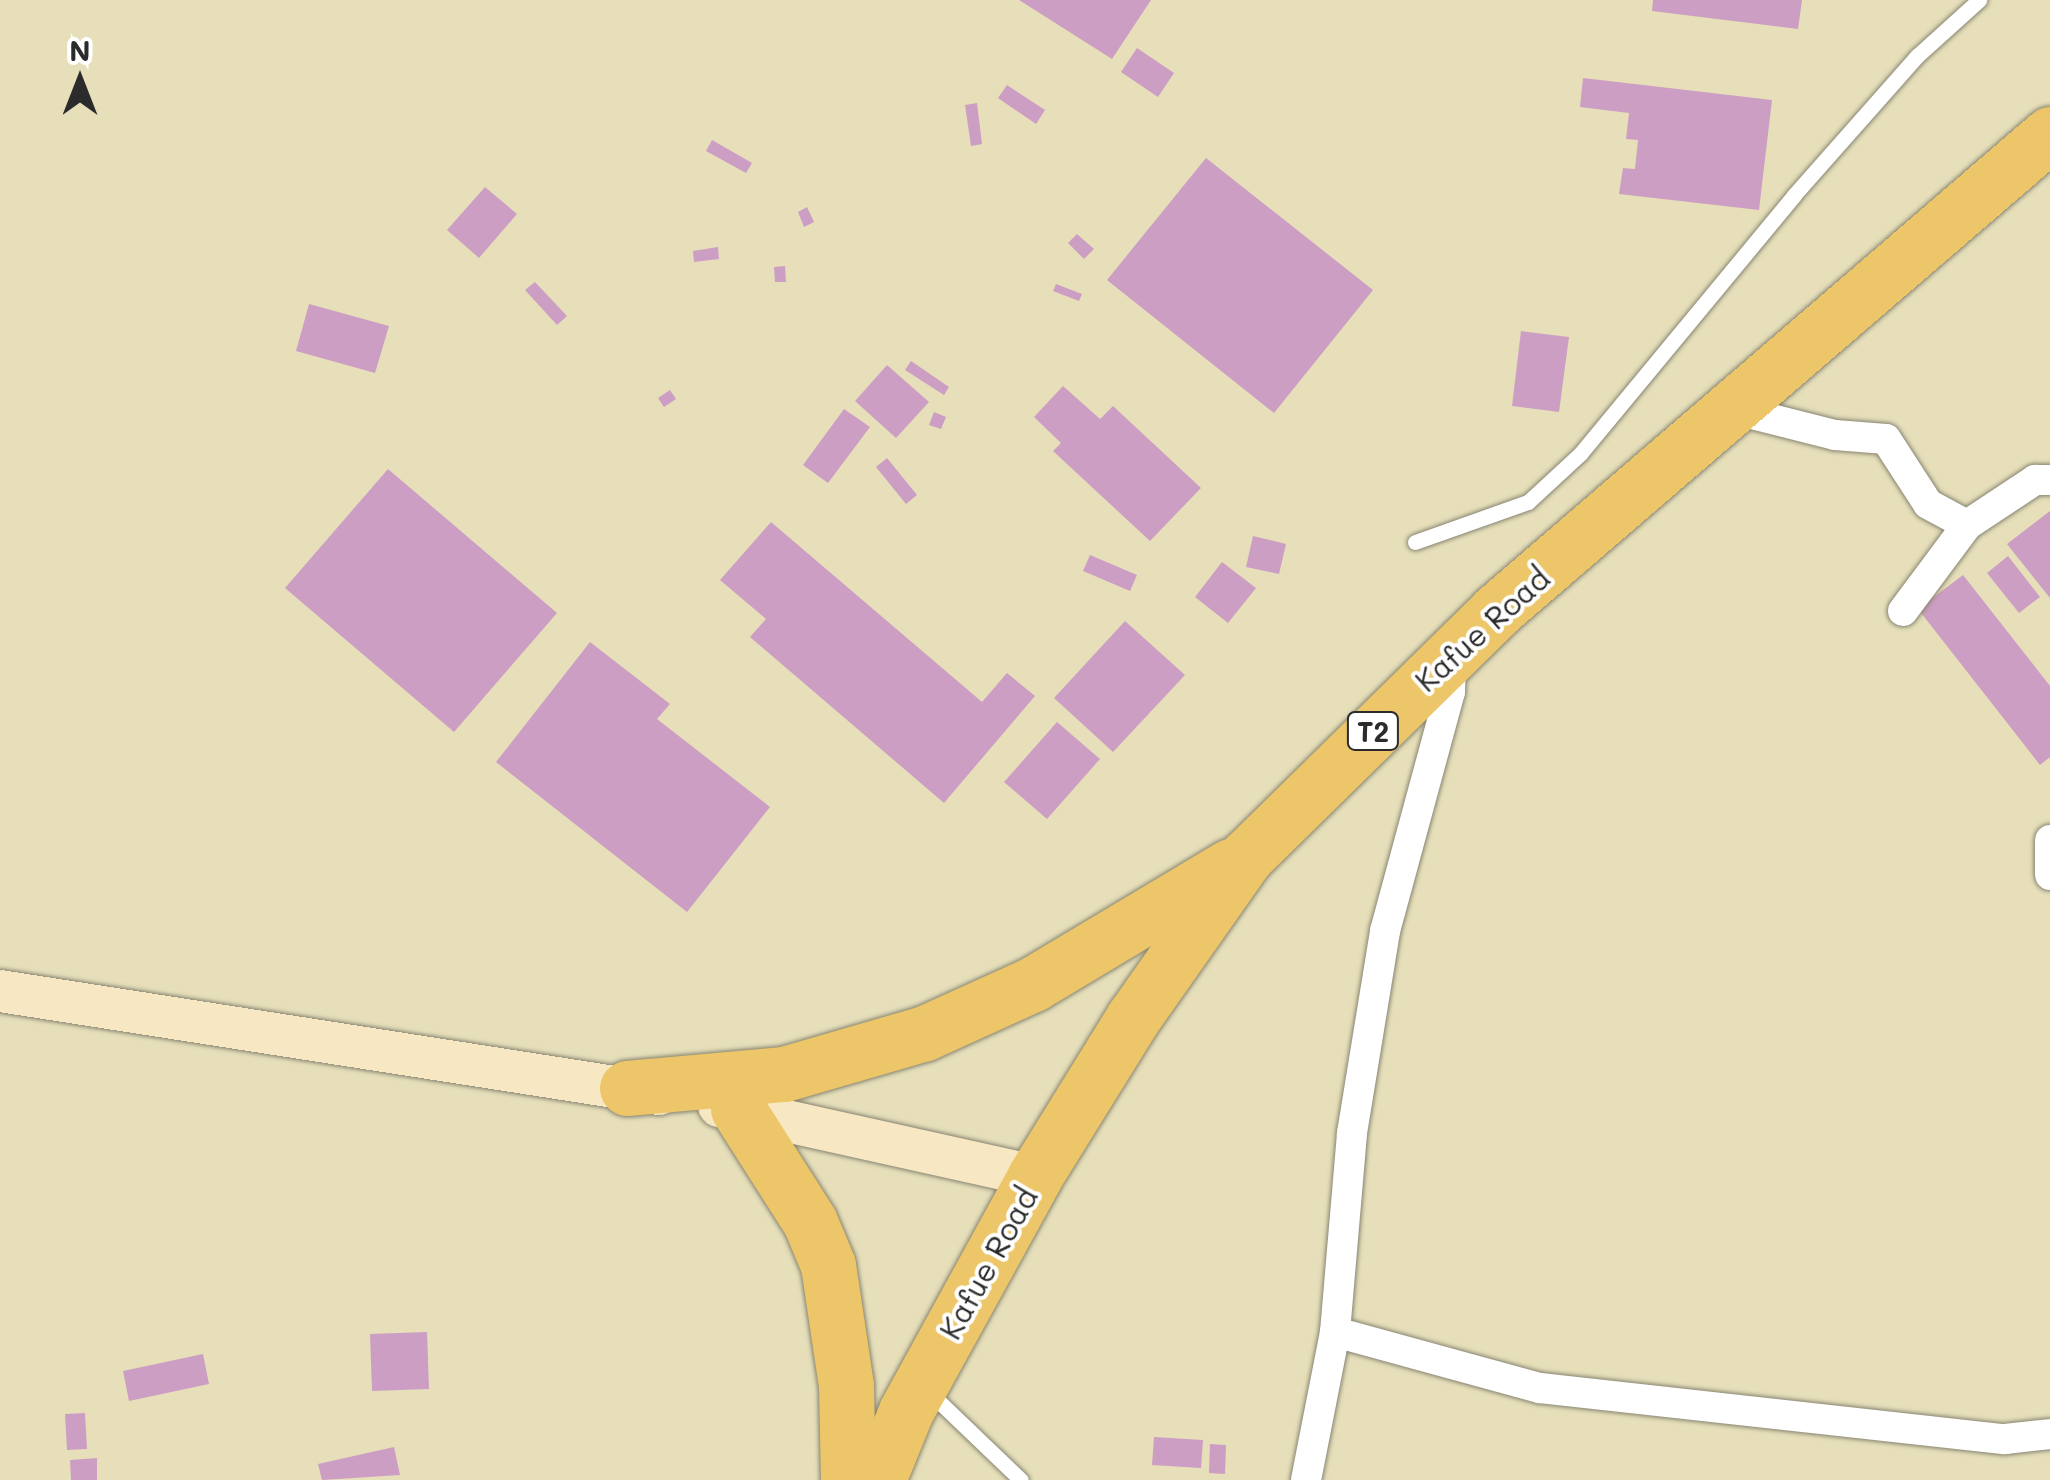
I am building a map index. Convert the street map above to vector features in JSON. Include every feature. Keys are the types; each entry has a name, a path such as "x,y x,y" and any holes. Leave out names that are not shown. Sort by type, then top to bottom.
{"highway":[{"name":"Kafue Road","path":"878,1480 921,1384 1036,1176 1133,1018 1246,856 1451,653 2050,134"},
{"path":"627,1088 784,1074 926,1033 1033,984 1246,856"},
{"path":"738,1110 810,1222 828,1264 846,1386 848,1480"}],"street":[{"path":"1736,410 1835,434 1886,439 1928,504 1966,525"},
{"path":"1903,610 1966,525 2035,480 2050,480"},
{"path":"1306,1480 1335,1332 1352,1133 1384,931 1450,692 1451,653"},
{"path":"2050,840 2050,875"},
{"path":"0,991 627,1088 1036,1176"},
{"path":"1335,1332 1540,1388 2005,1440 2050,1434"}],"lane":[{"path":"1415,542 1528,502 1580,454 1806,181 1918,56 1979,0"},
{"path":"921,1384 1021,1480"}],"building":[{"path":"1019,0 1151,0 1112,59"},
{"path":"1653,0 1802,0 1798,29 1652,11"},
{"path":"1137,48 1174,73 1158,97 1121,72"},
{"path":"1583,78 1772,100 1759,210 1619,194 1623,168 1635,169 1638,140 1626,139 1629,113 1580,107"},
{"path":"1007,85 1045,110 1036,124 998,98"},
{"path":"977,103 982,144 971,146 965,105"},
{"path":"712,140 752,163 746,173 706,151"},
{"path":"1206,158 1373,290 1274,413 1107,280"},
{"path":"485,187 517,214 479,258 447,230"},
{"path":"807,207 814,222 804,227 798,212"},
{"path":"1077,234 1094,249 1084,259 1068,243"},
{"path":"718,247 719,259 694,262 693,251"},
{"path":"785,266 786,282 775,282 774,267"},
{"path":"535,282 567,316 557,325 525,290"},
{"path":"1056,284 1082,294 1079,301 1053,291"},
{"path":"309,304 389,326 375,373 296,351"},
{"path":"1521,331 1569,337 1559,412 1512,406"},
{"path":"911,361 949,387 944,395 905,370"},
{"path":"887,365 929,402 896,438 855,401"},
{"path":"1063,386 1100,419 1113,406 1201,488 1150,541 1053,451 1061,443 1034,417"},
{"path":"670,390 676,399 664,407 658,398"},
{"path":"844,409 870,427 828,483 803,465"},
{"path":"934,412 946,417 941,429 929,425"},
{"path":"887,458 917,495 906,504 876,467"},
{"path":"388,469 557,613 454,732 285,588"},
{"path":"2050,511 2050,598 2007,544"},
{"path":"771,522 982,702 1007,673 1035,696 944,803 750,637 766,619 720,580"},
{"path":"1253,536 1286,544 1279,574 1246,567"},
{"path":"1090,555 1137,575 1130,591 1083,571"},
{"path":"2008,556 2040,597 2019,613 1987,573"},
{"path":"1222,562 1256,588 1228,623 1195,597"},
{"path":"1963,575 2050,686 2050,757 2040,765 1918,609"},
{"path":"1125,621 1185,675 1113,752 1054,698"},
{"path":"590,642 670,704 657,719 770,807 687,912 496,762"},
{"path":"1057,722 1100,759 1047,819 1004,782"},
{"path":"427,1332 429,1389 372,1391 370,1334"},
{"path":"203,1354 209,1384 129,1401 123,1371"},
{"path":"85,1413 87,1449 67,1450 65,1414"},
{"path":"1154,1437 1203,1440 1201,1468 1152,1465"},
{"path":"1210,1444 1226,1445 1225,1474 1209,1473"},
{"path":"394,1447 400,1475 322,1480 318,1464"},
{"path":"97,1458 97,1480 71,1480 70,1460"}]}
